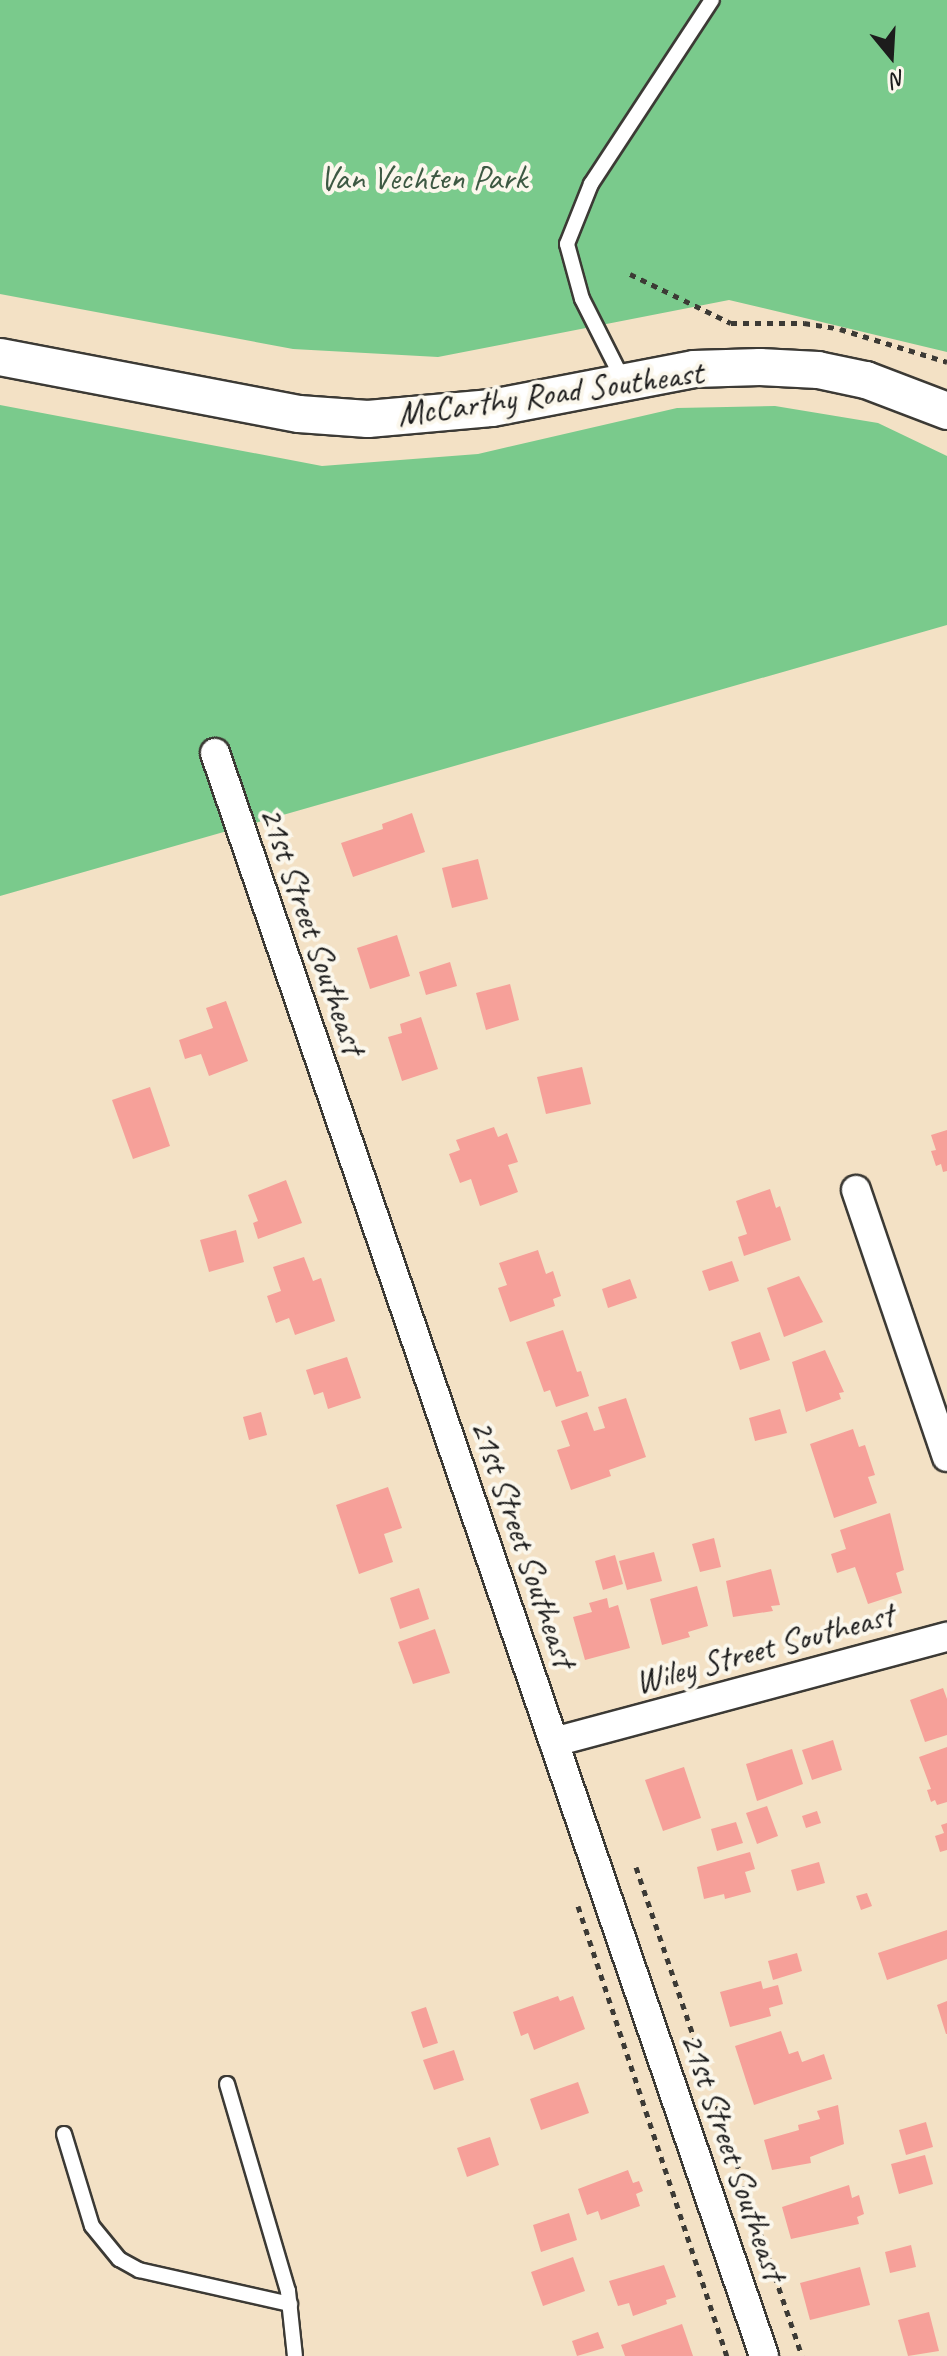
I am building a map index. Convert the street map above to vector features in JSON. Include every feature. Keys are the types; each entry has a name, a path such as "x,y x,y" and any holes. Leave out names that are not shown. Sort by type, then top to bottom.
{"street":[{"name":"McCarthy Road Southeast","path":"0,357 85,370 299,414 368,419 492,408 623,380 694,369 818,370 866,380 947,411"},
{"name":"21st Street Southeast","path":"215,753 764,2356"},
{"path":"856,1190 947,1457"},
{"name":"Wiley Street Southeast","path":"554,1742 947,1637"}],"lane":[{"path":"623,380 582,299 567,244 591,184 700,24 712,0"},
{"path":"227,2084 290,2304 295,2356"},
{"path":"64,2134 92,2226 119,2259 139,2270 290,2304"}],"path":[{"path":"630,274 731,323 804,323 840,329 947,362"},
{"path":"636,1867 802,2356"},
{"path":"581,1899 577,1910 727,2356"}],"green space":[{"name":"Van Vechten Park","path":"0,0 947,0 947,352 729,300 438,357 293,349 0,294"},
{"path":"0,405 322,466 478,454 677,408 775,406 878,423 947,456 947,625 0,896"}],"building":[{"path":"412,813 425,852 353,877 341,843 383,829 382,824"},
{"path":"478,859 488,899 452,908 442,868"},
{"path":"397,935 410,976 370,989 357,948"},
{"path":"450,962 457,986 426,995 419,972"},
{"path":"510,984 519,1020 486,1030 476,993"},
{"path":"226,1001 248,1061 209,1076 201,1054 185,1059 179,1040 213,1028 206,1008"},
{"path":"421,1017 438,1069 402,1081 388,1037 402,1033 400,1024"},
{"path":"582,1067 591,1104 546,1114 537,1077"},
{"path":"150,1087 170,1146 133,1159 112,1100"},
{"path":"494,1127 498,1137 507,1133 518,1162 508,1165 518,1192 480,1206 471,1179 460,1183 449,1154 460,1150 456,1140"},
{"path":"947,1130 947,1171 943,1172 941,1164 936,1166 931,1151 936,1150 931,1135"},
{"path":"286,1180 302,1223 258,1239 253,1223 258,1221 248,1195"},
{"path":"770,1189 776,1208 780,1206 791,1240 744,1256 738,1237 747,1234 736,1201"},
{"path":"236,1230 244,1262 209,1272 200,1240"},
{"path":"538,1250 546,1274 553,1271 561,1296 553,1299 555,1306 510,1322 498,1288 507,1285 499,1263"},
{"path":"304,1257 313,1281 321,1278 335,1321 295,1335 289,1318 276,1323 267,1296 281,1291 273,1267"},
{"path":"732,1261 739,1281 709,1291 702,1271"},
{"path":"799,1276 823,1322 784,1337 767,1288"},
{"path":"630,1279 637,1298 608,1308 602,1289"},
{"path":"563,1330 589,1396 556,1407 550,1390 544,1392 526,1342"},
{"path":"760,1332 770,1360 740,1370 731,1342"},
{"path":"825,1350 844,1392 839,1393 841,1399 806,1412 792,1362"},
{"path":"347,1357 361,1398 328,1409 323,1392 314,1395 306,1370"},
{"path":"626,1398 646,1457 609,1470 611,1476 571,1490 557,1450 570,1446 561,1421 587,1412 594,1431 605,1428 598,1407"},
{"path":"780,1409 787,1433 755,1441 749,1418"},
{"path":"261,1412 267,1435 249,1440 243,1417"},
{"path":"853,1429 859,1447 865,1445 875,1475 868,1477 877,1503 834,1518 810,1444"},
{"path":"388,1487 402,1528 384,1534 393,1562 359,1574 336,1505"},
{"path":"890,1513 904,1570 896,1573 902,1593 868,1604 855,1567 837,1573 831,1554 846,1549 840,1530"},
{"path":"714,1538 721,1567 700,1572 692,1544"},
{"path":"654,1552 662,1581 627,1590 619,1561"},
{"path":"615,1555 623,1584 603,1590 595,1561"},
{"path":"771,1569 780,1605 771,1606 773,1611 733,1617 726,1581"},
{"path":"697,1586 708,1626 688,1632 690,1637 662,1645 650,1599"},
{"path":"419,1588 429,1619 400,1629 390,1598"},
{"path":"607,1598 609,1608 618,1605 630,1648 585,1660 573,1617 592,1612 589,1603"},
{"path":"435,1629 450,1673 413,1684 398,1642"},
{"path":"943,1688 947,1699 947,1735 925,1742 910,1700"},
{"path":"833,1740 842,1770 812,1780 802,1750"},
{"path":"947,1747 947,1802 937,1805 935,1800 931,1802 927,1790 931,1789 919,1757"},
{"path":"792,1749 803,1784 757,1801 746,1764"},
{"path":"684,1767 701,1818 663,1831 645,1780"},
{"path":"767,1806 778,1836 757,1844 746,1813"},
{"path":"817,1811 821,1823 806,1828 802,1816"},
{"path":"736,1822 743,1843 717,1851 711,1829"},
{"path":"947,1823 947,1850 940,1852 935,1836 944,1833 941,1825"},
{"path":"750,1852 755,1869 745,1872 751,1892 725,1899 724,1894 704,1899 697,1867"},
{"path":"819,1862 825,1883 797,1891 791,1870"},
{"path":"867,1893 872,1906 861,1910 856,1896"},
{"path":"947,1930 947,1959 887,1980 878,1953"},
{"path":"797,1953 802,1971 773,1980 768,1961"},
{"path":"761,1981 763,1989 778,1985 783,2004 769,2008 771,2016 730,2027 720,1992"},
{"path":"558,1996 560,2001 573,1996 585,2029 534,2050 528,2033 521,2036 513,2012"},
{"path":"947,2001 947,2034 946,2034 937,2005"},
{"path":"426,2007 438,2043 423,2048 411,2012"},
{"path":"781,2031 789,2054 798,2051 802,2062 824,2054 832,2079 754,2105 735,2046"},
{"path":"454,2050 464,2080 434,2090 423,2060"},
{"path":"578,2082 589,2113 541,2130 530,2099"},
{"path":"838,2105 844,2144 810,2157 811,2163 772,2170 764,2140 799,2130 798,2125 820,2119 817,2111"},
{"path":"926,2122 933,2147 906,2155 899,2130"},
{"path":"490,2137 499,2165 467,2177 457,2148"},
{"path":"925,2155 933,2184 899,2194 891,2164"},
{"path":"628,2170 633,2183 639,2181 643,2191 636,2194 640,2206 601,2220 598,2211 587,2215 578,2189"},
{"path":"849,2185 852,2198 859,2195 864,2214 857,2217 859,2224 791,2239 782,2207"},
{"path":"569,2213 577,2240 541,2252 533,2225"},
{"path":"911,2245 916,2267 890,2273 885,2252"},
{"path":"573,2257 585,2291 543,2306 531,2272"},
{"path":"664,2265 676,2297 666,2300 667,2304 633,2316 629,2303 618,2306 609,2281"},
{"path":"860,2267 870,2305 810,2320 800,2283"},
{"path":"929,2312 939,2351 908,2356 898,2320"},
{"path":"682,2324 693,2356 625,2356 621,2345"},
{"path":"598,2332 604,2348 577,2356 572,2341"}]}
